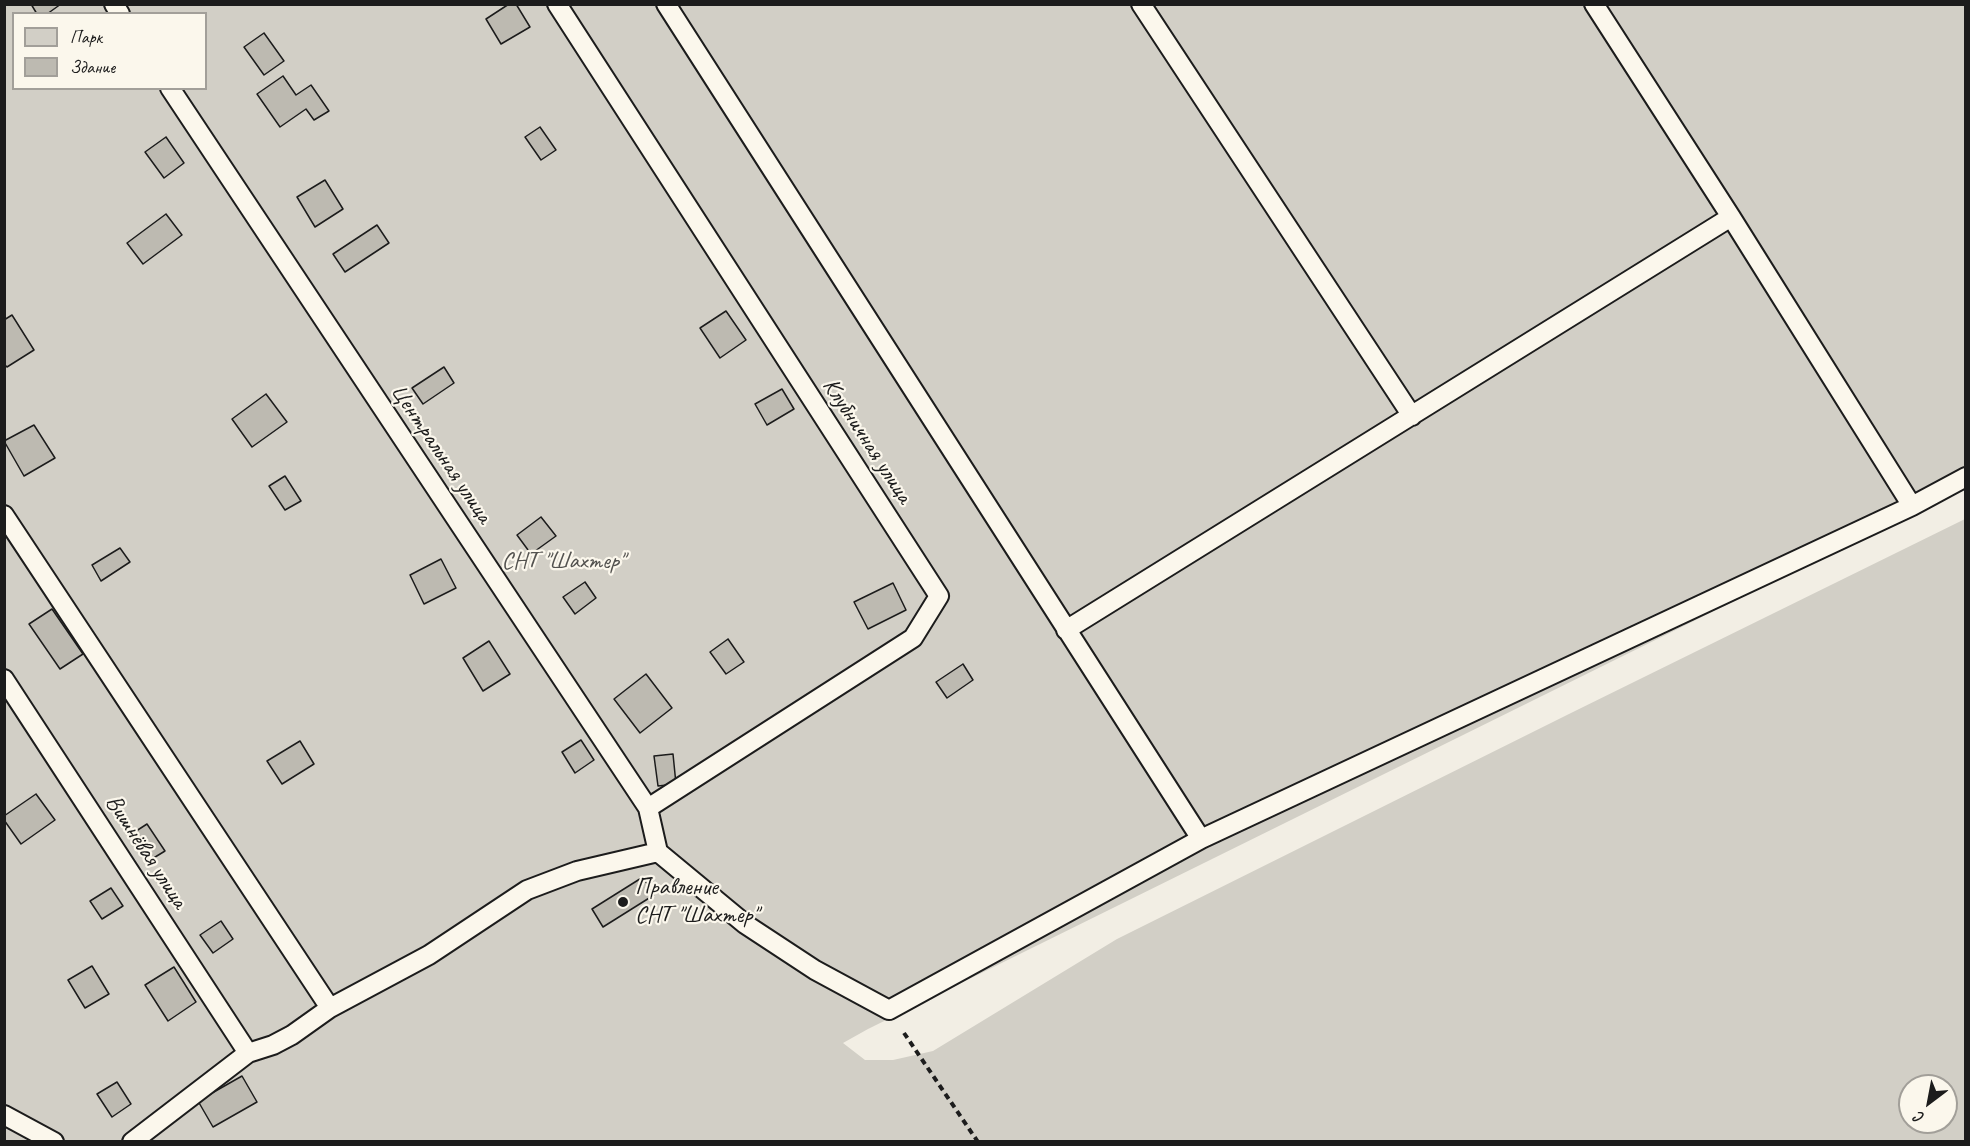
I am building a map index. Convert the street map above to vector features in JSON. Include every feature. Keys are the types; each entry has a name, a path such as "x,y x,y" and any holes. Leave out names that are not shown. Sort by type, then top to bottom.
{"lane":[{"name":"Клубничная улица","path":"557,4 939,596 913,638 648,808"},
{"path":"666,4 1201,839"},
{"path":"1141,4 1412,416"},
{"path":"1594,4 1912,506"},
{"name":"Центральная улица","path":"171,90 648,808 658,852"},
{"path":"1066,630 1731,217"},
{"path":"132,1141 248,1053 292,1035 330,1008 429,955 527,890 577,871 658,852 745,924 815,970 889,1010 1201,839 1912,506 1965,477"},
{"path":"4,515 330,1008"},
{"name":"Вишнёвая улица","path":"4,679 248,1053"},
{"path":"4,1115 54,1142"}],"path":[{"path":"889,1010 978,1142"}],"green space":[{"name":"СНТ \"Шахтер\"","path":"5,5 1965,5 1965,487 843,1043 865,1060 893,1060 933,1051 1117,939 1965,519 1965,1141 5,1142"}],"building":[{"path":"31,4 61,4 50,12 36,12"},
{"path":"509,4 516,4 530,27 501,44 486,19"},
{"path":"264,33 284,61 264,75 244,47"},
{"path":"283,76 296,95 311,85 329,111 314,120 306,109 280,127 257,94"},
{"path":"540,127 556,150 541,160 525,137"},
{"path":"166,137 184,163 164,178 145,152"},
{"path":"325,180 343,209 315,227 297,197"},
{"path":"166,214 182,235 143,264 127,243"},
{"path":"377,225 389,243 345,272 333,254"},
{"path":"726,311 746,340 720,358 700,328"},
{"path":"12,315 34,350 7,367 4,364 4,320"},
{"path":"444,367 454,383 423,404 412,388"},
{"path":"782,389 794,409 767,425 755,404"},
{"path":"266,394 287,422 252,447 232,419"},
{"path":"34,425 55,458 24,476 4,441"},
{"path":"285,476 301,501 285,510 269,486"},
{"path":"541,517 556,536 531,554 517,535"},
{"path":"120,548 130,562 101,581 92,565"},
{"path":"441,559 456,588 424,604 410,575"},
{"path":"585,582 596,598 575,614 563,597"},
{"path":"893,583 906,610 868,629 854,602"},
{"path":"52,609 83,654 60,669 29,624"},
{"path":"728,639 744,662 726,674 710,652"},
{"path":"489,641 510,674 483,691 463,658"},
{"path":"963,664 973,680 947,698 936,682"},
{"path":"646,674 672,708 640,733 614,699"},
{"path":"581,740 594,760 575,773 562,752"},
{"path":"300,741 314,764 282,784 267,761"},
{"path":"673,754 676,784 658,786 654,756"},
{"path":"36,794 55,820 21,844 4,820 4,816"},
{"path":"147,824 165,851 147,862 130,835"},
{"name":"Правление СНТ \"Шахтер\"","path":"643,877 654,895 603,927 592,909"},
{"path":"111,888 123,906 102,919 90,901"},
{"path":"221,921 233,939 213,953 200,935"},
{"path":"92,966 109,994 85,1008 68,980"},
{"path":"174,967 196,1002 168,1021 145,985"},
{"path":"242,1076 257,1102 213,1127 198,1101"},
{"path":"117,1082 131,1104 112,1117 97,1094"}],"place":[{"name":"Правление СНТ \"Шахтер\"","path":"623,902"}]}
